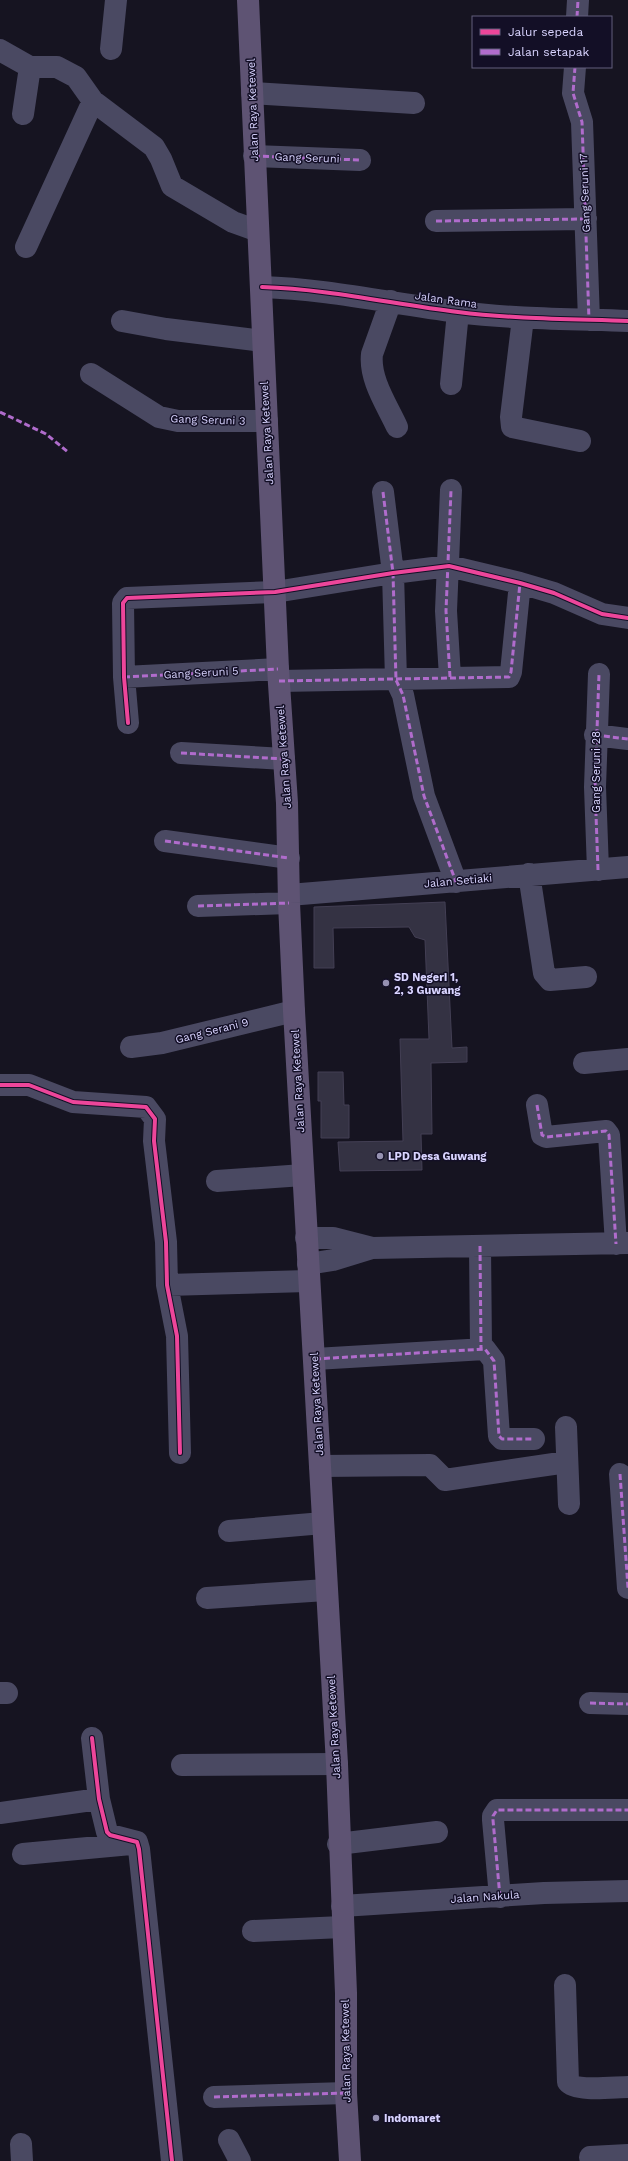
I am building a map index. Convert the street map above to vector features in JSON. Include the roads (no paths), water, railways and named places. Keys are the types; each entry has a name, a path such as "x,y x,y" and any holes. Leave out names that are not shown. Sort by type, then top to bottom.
{"main road":[{"name":"Jalan Raya Ketewel","path":"248,0 254,156 262,287 263,341 289,858 288,899 306,1238 315,1359 326,1590 337,1764 338,1844 346,1993 346,2093 350,2161"}],"street":[{"path":"111,49 116,0"},
{"path":"578,0 578,16"},
{"path":"0,50 30,67 48,66 66,70 76,77 93,102 154,147 161,159 172,186 233,222 258,231"},
{"path":"23,114 30,67"},
{"name":"Gang Seruni 17","path":"575,68 573,93 582,122 589,320"},
{"path":"252,93 414,103"},
{"path":"26,247 93,102"},
{"name":"Gang Seruni","path":"254,156 360,160"},
{"path":"436,221 586,219"},
{"name":"Jalan Rama","path":"262,287 295,288 458,312 523,318 628,321"},
{"path":"391,301 371,362 374,376 397,427"},
{"path":"451,384 458,312"},
{"path":"523,318 511,417 512,427 580,441"},
{"path":"122,320 166,329 263,341"},
{"name":"Gang Seruni 3","path":"91,374 159,417 178,421 267,421"},
{"path":"450,677 446,611 451,490"},
{"path":"383,492 393,573 396,680 403,695 424,796 456,882"},
{"path":"128,723 124,677 123,603 127,598 275,592 393,573 449,566 554,592 602,614 628,618"},
{"name":"Gang Seruni 5","path":"124,677 279,675 396,680 511,675 520,583"},
{"name":"Gang Seruni 28","path":"598,870 595,735 599,674"},
{"path":"595,735 628,739"},
{"path":"181,753 284,759"},
{"path":"165,841 289,858"},
{"name":"Jalan Setiaki","path":"198,906 288,899 529,874 628,867"},
{"path":"529,874 544,973 550,980 586,977"},
{"name":"Gang Serani 9","path":"131,1047 174,1040 294,1011"},
{"path":"584,1063 628,1059"},
{"path":"0,1085 29,1085 73,1102 146,1107 155,1119 154,1141 166,1242 167,1285 177,1336 180,1453"},
{"path":"306,1238 333,1238 372,1248 622,1243 609,1135 606,1131 546,1138 542,1135 537,1105"},
{"path":"216,1181 303,1175"},
{"path":"480,1246 481,1348"},
{"path":"167,1285 308,1272 333,1260 372,1248"},
{"path":"315,1359 481,1348 490,1353 494,1361 499,1436 502,1438 534,1439"},
{"path":"566,1427 569,1504"},
{"path":"320,1466 430,1465 445,1480 567,1462"},
{"path":"620,1474 628,1588"},
{"path":"229,1531 323,1523"},
{"path":"207,1598 326,1590"},
{"path":"590,1703 628,1704"},
{"path":"92,1738 99,1799 107,1832 138,1844"},
{"path":"182,1765 337,1764"},
{"path":"0,1813 99,1799"},
{"path":"500,1896 492,1820 494,1812 501,1809 628,1810"},
{"path":"338,1844 437,1832"},
{"path":"23,1854 138,1844"},
{"path":"138,1844 158,2014 172,2161"},
{"name":"Jalan Nakula","path":"253,1931 342,1916 500,1896 544,1893 628,1891"},
{"path":"565,1985 568,2082 579,2088 628,2087"},
{"path":"214,2097 346,2093"},
{"path":"229,2140 240,2161"},
{"path":"590,2157 628,2155"}],"place":[{"name":"SD Negeri 1, 2, 3 Guwang","path":"386,983"},
{"name":"LPD Desa Guwang","path":"380,1156"},
{"name":"Indomaret","path":"376,2118"}]}
